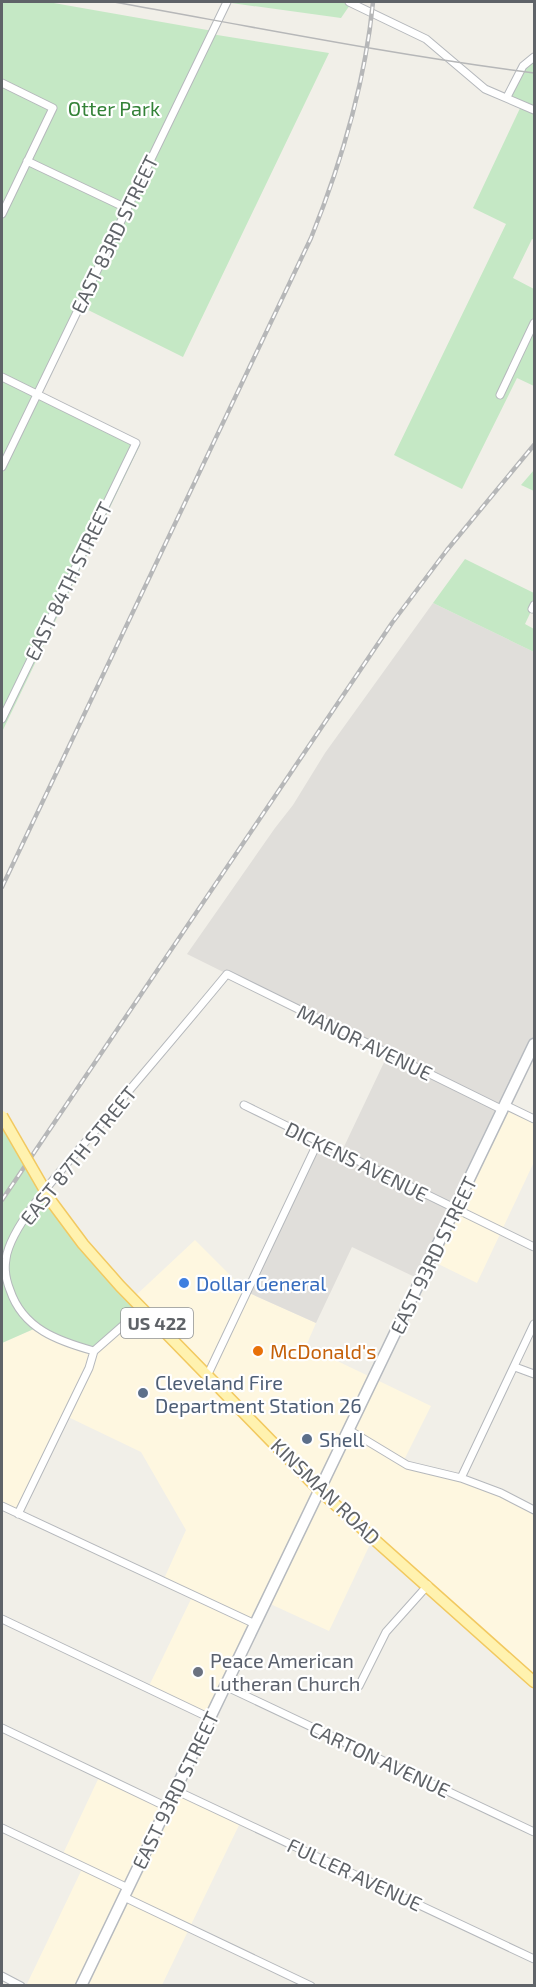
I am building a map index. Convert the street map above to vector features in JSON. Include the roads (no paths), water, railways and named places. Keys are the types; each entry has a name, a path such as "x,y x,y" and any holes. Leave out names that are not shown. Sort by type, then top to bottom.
{"main road":[{"name":"EAST 93RD STREET","path":"81,1986 534,1044"},
{"name":"KINSMAN ROAD","path":"2,1116 51,1201 83,1244 120,1286 320,1491 534,1682"}],"street":[{"name":"EAST 83RD STREET","path":"2,468 227,2"},
{"path":"349,2 426,39 485,89 534,110"},
{"path":"507,97 523,66 534,57"},
{"path":"2,83 53,108 2,214"},
{"path":"27,161 126,208"},
{"path":"500,395 534,323"},
{"path":"2,377 37,394"},
{"name":"EAST 84TH STREET","path":"2,720 136,443 37,394"},
{"name":"MANOR AVENUE","path":"227,974 504,1107 534,1119"},
{"name":"EAST 87TH STREET","path":"94,1351 49,1335 36,1328 23,1316 14,1302 5,1272 10,1243 49,1186 227,974"},
{"name":"DICKENS AVENUE","path":"244,1105 534,1247"},
{"path":"208,1374 318,1142"},
{"path":"18,1514 89,1368 94,1351 143,1308"},
{"path":"461,1478 534,1324"},
{"path":"515,1367 534,1374"},
{"path":"350,1430 407,1464 461,1478 501,1493 534,1510"},
{"path":"2,1506 255,1624"},
{"path":"359,1686 386,1632 428,1585"},
{"path":"2,1619 210,1718"},
{"name":"CARTON AVENUE","path":"225,1686 534,1832"},
{"path":"2,1728 167,1807"},
{"name":"FULLER AVENUE","path":"175,1790 534,1959"},
{"path":"2,1828 311,1986"},
{"path":"2,1976 21,1986"}],"tram line":[{"path":"114,2 376,49 534,73"}],"railway":[{"path":"2,887 311,238 333,180 351,122 364,63 373,2"},
{"path":"2,1200 392,623 447,550 534,445"}],"place":[{"name":"Dollar General","path":"184,1283"},
{"name":"McDonald's","path":"258,1351"},
{"name":"Cleveland Fire Department Station 26","path":"143,1393"},
{"name":"Shell","path":"307,1439"},
{"name":"Peace American Lutheran Church","path":"198,1672"}],"park label":[{"name":"Otter Park","path":"114,108"}]}
